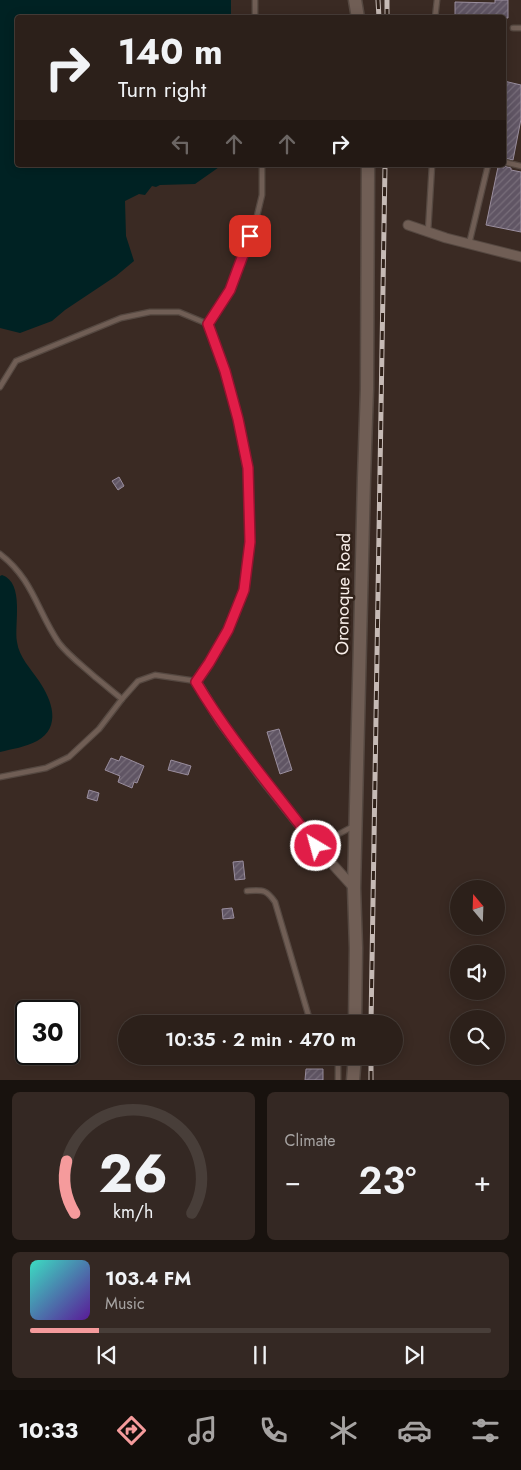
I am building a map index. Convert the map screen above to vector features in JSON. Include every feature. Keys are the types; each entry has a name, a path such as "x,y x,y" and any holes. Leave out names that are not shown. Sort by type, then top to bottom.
{"street":[{"path":"355,0 358,15"},
{"name":"Oronoque Road","path":"355,1015 354,888 367,389 368,167"},
{"path":"408,225 469,244 521,257"},
{"path":"196,682 220,722 262,778 316,846 354,888"},
{"path":"352,1080 353,1065"}],"lane":[{"path":"255,0 255,15"},
{"path":"435,15 437,0"},
{"path":"513,28 521,28"},
{"path":"506,162 521,166"},
{"path":"208,324 230,290 256,220 262,195 262,167"},
{"path":"428,232 432,167"},
{"path":"469,244 488,167"},
{"path":"0,387 16,361 121,318 150,312 179,312 208,324 225,371 238,419 248,468 250,542 244,590 228,630 196,682 155,675 138,681 99,729 69,756 46,768 0,776"},
{"path":"0,554 21,574 30,587 48,626 61,645 76,661 122,700"},
{"path":"316,846 356,825"},
{"path":"247,891 261,890 269,893 276,902 308,1015"},
{"path":"338,1065 338,1080"}],"water":[{"path":"0,0 231,0 231,15 15,15 15,167 219,167 195,184 152,186 145,195 139,194 125,201 126,236 134,261 52,321 20,333 0,328"},
{"path":"2,575 9,579 14,586 17,605 16,634 20,653 48,696 51,705 52,721 45,735 37,741 19,748 0,752 0,576"}],"building":[{"path":"495,0 508,0 508,18 506,18 506,15 455,15 455,2 495,3"},
{"path":"506,81 521,85 521,119 513,160 506,158"},
{"path":"498,167 506,167 511,168 511,170 521,172 521,232 486,225"},
{"path":"119,477 124,486 118,490 112,481"},
{"path":"279,729 292,770 280,774 267,732"},
{"path":"121,756 144,766 137,783 134,782 132,788 118,782 120,776 105,770 111,758 119,761"},
{"path":"171,760 191,766 188,775 168,770"},
{"path":"89,790 99,793 97,801 87,798"},
{"path":"243,861 245,879 235,880 233,862"},
{"path":"232,908 234,918 223,919 222,909"},
{"path":"306,1069 323,1069 323,1080 305,1080"}],"railway":[{"path":"378,0 379,15"},
{"path":"387,0 387,15"},
{"path":"371,1015 385,167"},
{"path":"371,1065 371,1080"}],"route":[{"path":"250,236 230,290 208,324 225,371 238,419 248,468 250,542 244,590 228,630 196,682 220,722 316,846"}]}
